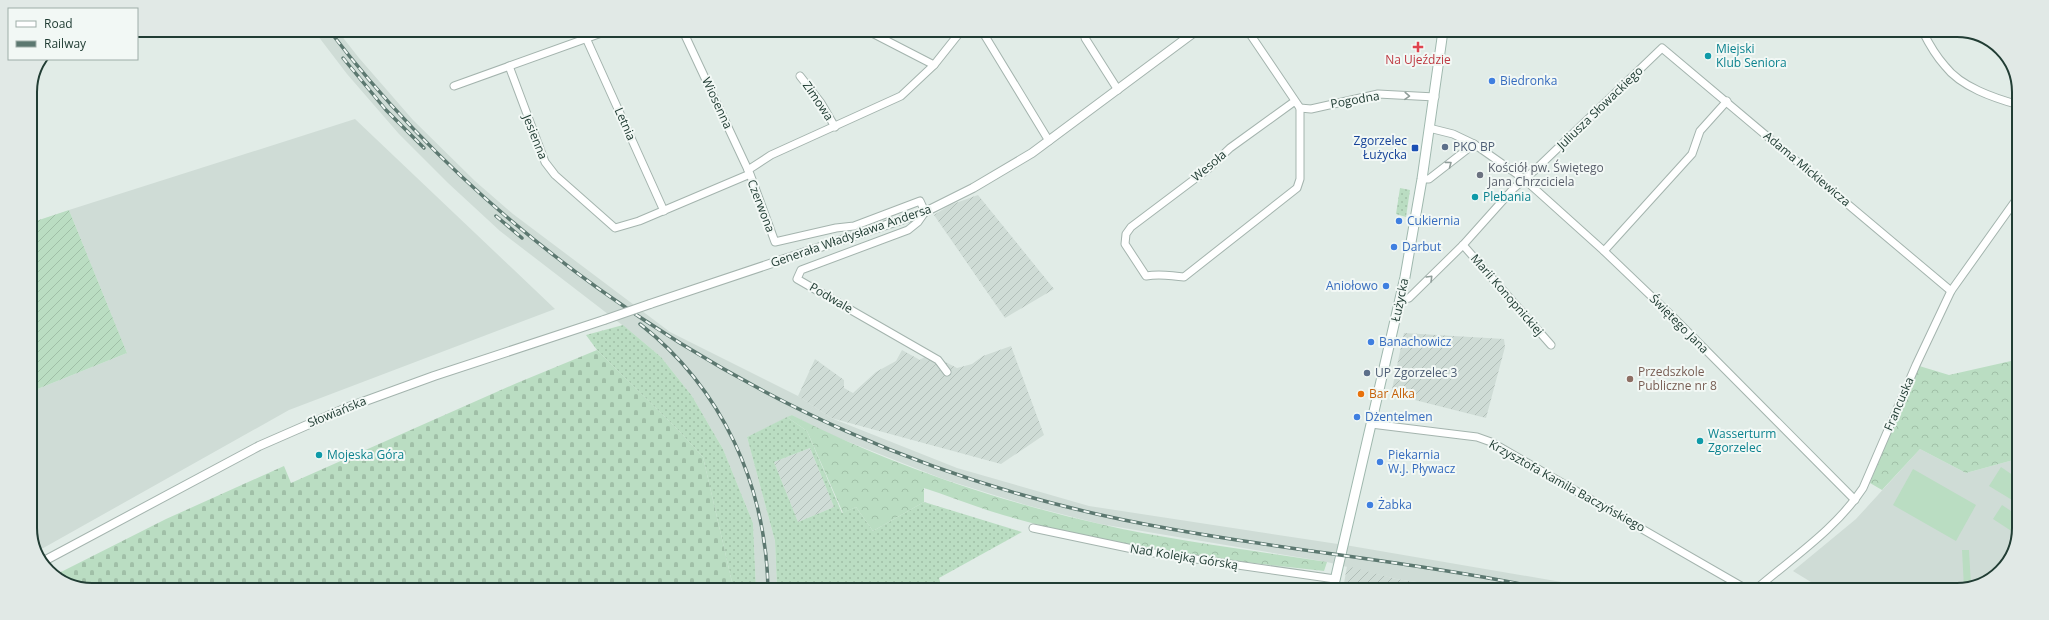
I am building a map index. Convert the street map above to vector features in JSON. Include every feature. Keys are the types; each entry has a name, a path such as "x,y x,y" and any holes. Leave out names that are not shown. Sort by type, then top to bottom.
{"main road":[{"name":"Łużycka","path":"1334,583 1400,300 1422,179 1435,97 1442,37"}],"street":[{"path":"454,86 589,37"},
{"name":"Wiosenna","path":"687,37 749,172"},
{"path":"880,37 934,65"},
{"path":"749,172 771,155 902,96 934,65 956,37"},
{"path":"986,37 1049,141"},
{"path":"1085,37 1118,90"},
{"name":"Generała Władysława Andersa","path":"650,304 925,212 973,188 1032,153 1188,37"},
{"path":"1252,37 1268,58 1300,108"},
{"path":"1926,37 1945,67 1956,78 2002,100 2012,103"},
{"name":"Letnia","path":"586,38 664,211"},
{"name":"Adama Mickiewicza","path":"1662,48 1727,101 1951,292"},
{"name":"Juliusza Słowackiego","path":"1400,300 1409,298 1462,245 1514,188 1662,48"},
{"name":"Jesienna","path":"509,66 545,162 555,175 615,228"},
{"name":"Zimowa","path":"800,76 821,103 835,127"},
{"name":"Pogodna","path":"1300,108 1311,109 1378,94 1435,97"},
{"name":"Wesoła","path":"1295,101 1230,148 1208,169 1131,227 1126,234 1125,244 1146,276 1161,273 1184,277 1294,191 1299,183 1300,108"},
{"path":"1604,251 1692,154 1700,131 1727,101"},
{"name":"Świętego Jana","path":"1429,128 1453,134 1474,144 1524,179 1604,251 1672,316 1855,500"},
{"path":"1422,179 1429,179 1474,144"},
{"name":"Czerwona","path":"615,228 664,211 749,172 775,242 836,228 854,226 920,201 925,212"},
{"name":"Francuska","path":"1763,583 1843,516 1855,500 1862,488 1916,365 1951,292 2012,206"},
{"name":"Podwale","path":"925,212 918,222 908,230 801,270 797,279 938,360 948,372"},
{"name":"Marii Konopnickiej","path":"1462,245 1551,345"},
{"name":"Słowiańska","path":"46,560 259,446 346,408 434,376 650,304"},
{"name":"Krzysztofa Kamila Baczyńskiego","path":"1371,424 1477,437 1491,442 1736,583"},
{"name":"Nad Kolejką Górską","path":"1033,528 1147,552 1335,579"}],"shaded area":[{"path":"319,37 342,37 413,120 475,181 513,214 670,332 798,396 831,418 957,468 1089,506 1351,546 1567,583 1424,583 1396,579 1327,562 1100,524 1026,505 943,479 826,433 792,415 747,437 775,541 777,583 756,583 753,523 723,449 692,396 661,357 630,331 500,231 448,183 399,134 347,74"},
{"path":"355,119 555,309 289,410 41,549 37,532 37,389 127,353 69,210"},
{"path":"978,195 1054,289 1005,318 934,215 950,205"},
{"path":"1404,333 1504,339 1505,347 1486,418 1391,394"},
{"path":"1011,346 1044,435 1001,464 831,418 798,396 815,359 844,380 844,388 853,393 876,372 896,361 902,350 920,360 926,356 934,356 957,368 972,364 983,356"},
{"path":"810,448 834,507 798,522 774,462"},
{"path":"1920,449 1966,473 2012,460 2012,536 2010,543 2003,559 1996,567 1985,576 1975,580 1965,583 1813,583 1793,571 1856,519"},
{"path":"1347,566 1396,579 1424,583 1344,583"}],"green space":[{"path":"1400,188 1410,190 1406,217 1396,214"},
{"path":"69,210 127,353 37,389 37,221"},
{"path":"623,325 661,357 692,396 723,449 753,523 756,583 731,583 703,457 680,432 597,350 586,335"},
{"path":"597,350 680,432 703,457 731,583 84,583 71,579 60,573 166,519 284,466 291,483 517,383"},
{"path":"2012,360 2012,460 1966,473 1920,449 1882,490 1870,483 1916,365 1949,375"},
{"path":"792,415 828,433 903,465 982,492 1061,515 1156,535 1327,562 1324,571 1198,556 1114,542 1031,523 990,511 924,488 924,502 873,531 856,507 843,513 807,431 787,417"},
{"path":"787,417 807,431 842,513 856,507 873,531 924,502 1022,532 939,578 940,583 777,583 775,541 747,437","holes":["810,448 834,507 798,522 774,462"]},
{"path":"2001,467 2012,475 2012,500 1989,486"},
{"path":"1913,469 1976,505 1956,541 1893,505"},
{"path":"2002,505 2012,512 2012,531 1993,519"},
{"path":"1962,550 1969,550 1971,581 1964,583"}],"railway":[{"path":"334,37 358,67 389,102 454,170 524,232 561,261 599,289 660,330 722,368 785,402 850,433 916,460 983,483 1053,503 1124,520 1230,539 1444,570 1513,583"},
{"path":"343,58 386,110 424,148"},
{"path":"496,216 522,238"},
{"path":"640,324 669,349 694,378 716,409 734,442 748,476 759,513 765,550 768,583"}],"place":[{"name":"Na Ujeździe","path":"1418,47"},
{"name":"Miejski Klub Seniora","path":"1708,56"},
{"name":"Biedronka","path":"1492,81"},
{"name":"PKO BP","path":"1445,147"},
{"name":"Zgorzelec Łużycka","path":"1415,148"},
{"name":"Kościół pw. Świętego Jana Chrzciciela","path":"1480,175"},
{"name":"Plebania","path":"1475,197"},
{"name":"Cukiernia","path":"1399,221"},
{"name":"Darbut","path":"1394,247"},
{"name":"Aniołowo","path":"1386,286"},
{"name":"Banachowicz","path":"1371,342"},
{"name":"UP Zgorzelec 3","path":"1367,373"},
{"name":"Przedszkole Publiczne nr 8","path":"1630,379"},
{"name":"Bar Alka","path":"1361,394"},
{"name":"Dżentelmen","path":"1357,417"},
{"name":"Wasserturm Zgorzelec","path":"1700,441"},
{"name":"Mojeska Góra","path":"319,455"},
{"name":"Piekarnia W.J. Pływacz","path":"1380,462"},
{"name":"Żabka","path":"1370,505"}]}
